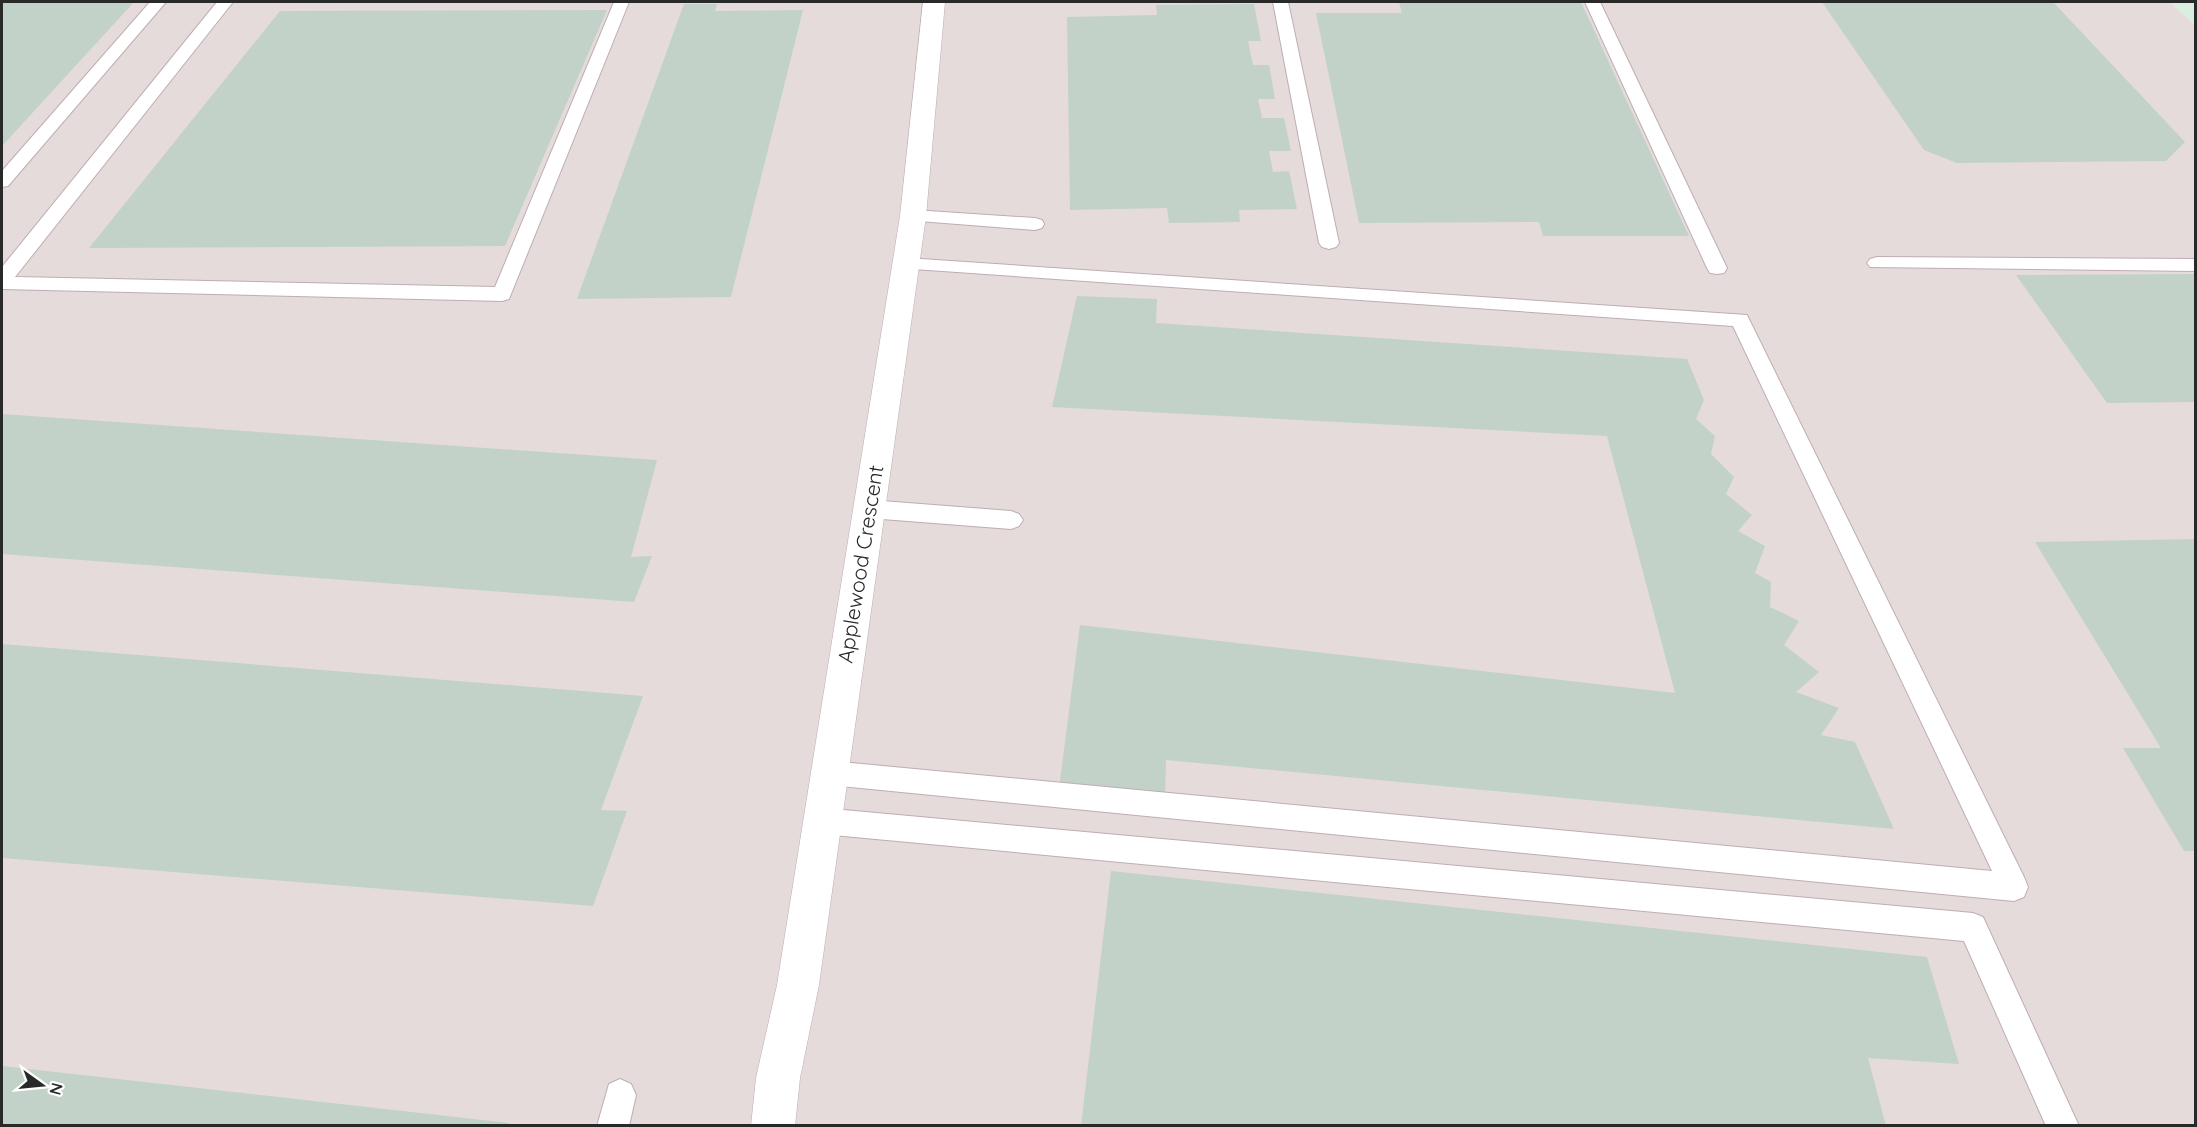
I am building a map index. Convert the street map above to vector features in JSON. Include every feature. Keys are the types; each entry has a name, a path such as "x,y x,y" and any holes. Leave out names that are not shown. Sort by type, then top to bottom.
{"street":[{"name":"Applewood Crescent","path":"773,1125 778,1078 798,985 913,216 934,2"}],"lane":[{"path":"2,182 158,2"},
{"path":"2,282 225,2"},
{"path":"2,282 502,294 622,2"},
{"path":"1280,2 1329,243"},
{"path":"1592,2 1718,268"},
{"path":"913,216 1035,224"},
{"path":"1877,263 2196,266"},
{"path":"830,773 2014,887 1740,320 906,264"},
{"path":"869,509 1011,520"},
{"path":"822,821 1973,927 2063,1125"},
{"path":"613,1125 620,1095"}],"shaded area":[{"path":"2,2 2170,2 2195,26 2195,1125 2,1126"}],"building":[{"path":"2,2 134,2 2,146"},
{"path":"1399,2 1581,2 1689,236 1543,236 1539,222 1359,223 1316,13 1402,13"},
{"path":"1822,2 2053,2 2185,142 2166,161 1957,163 1924,150"},
{"path":"684,4 717,4 715,11 803,10 731,297 577,299"},
{"path":"1254,4 1261,41 1248,41 1253,65 1269,65 1275,99 1258,99 1262,118 1284,118 1291,151 1269,151 1273,172 1289,171 1297,209 1239,210 1240,222 1169,223 1167,208 1070,210 1067,17 1157,15 1156,5"},
{"path":"607,10 505,246 89,248 280,11"},
{"path":"2196,274 2196,402 2107,403 2016,275"},
{"path":"1077,296 1157,299 1156,323 1687,359 1704,400 1696,419 1715,436 1711,454 1734,477 1726,494 1752,515 1738,531 1765,546 1755,573 1771,582 1770,607 1799,621 1784,645 1819,672 1796,692 1839,708 1821,735 1855,742 1894,829 1166,760 1165,799 1059,789 1080,625 1675,693 1607,436 1052,407"},
{"path":"2,414 657,460 631,557 652,556 634,602 2,554"},
{"path":"2196,539 2196,851 2184,851 2123,748 2161,748 2035,542"},
{"path":"2,644 643,696 601,810 627,811 593,906 2,858"},
{"path":"1111,871 1927,957 1959,1064 1868,1058 1886,1126 1081,1126"},
{"path":"2,1066 509,1123 509,1126 2,1126"}]}
